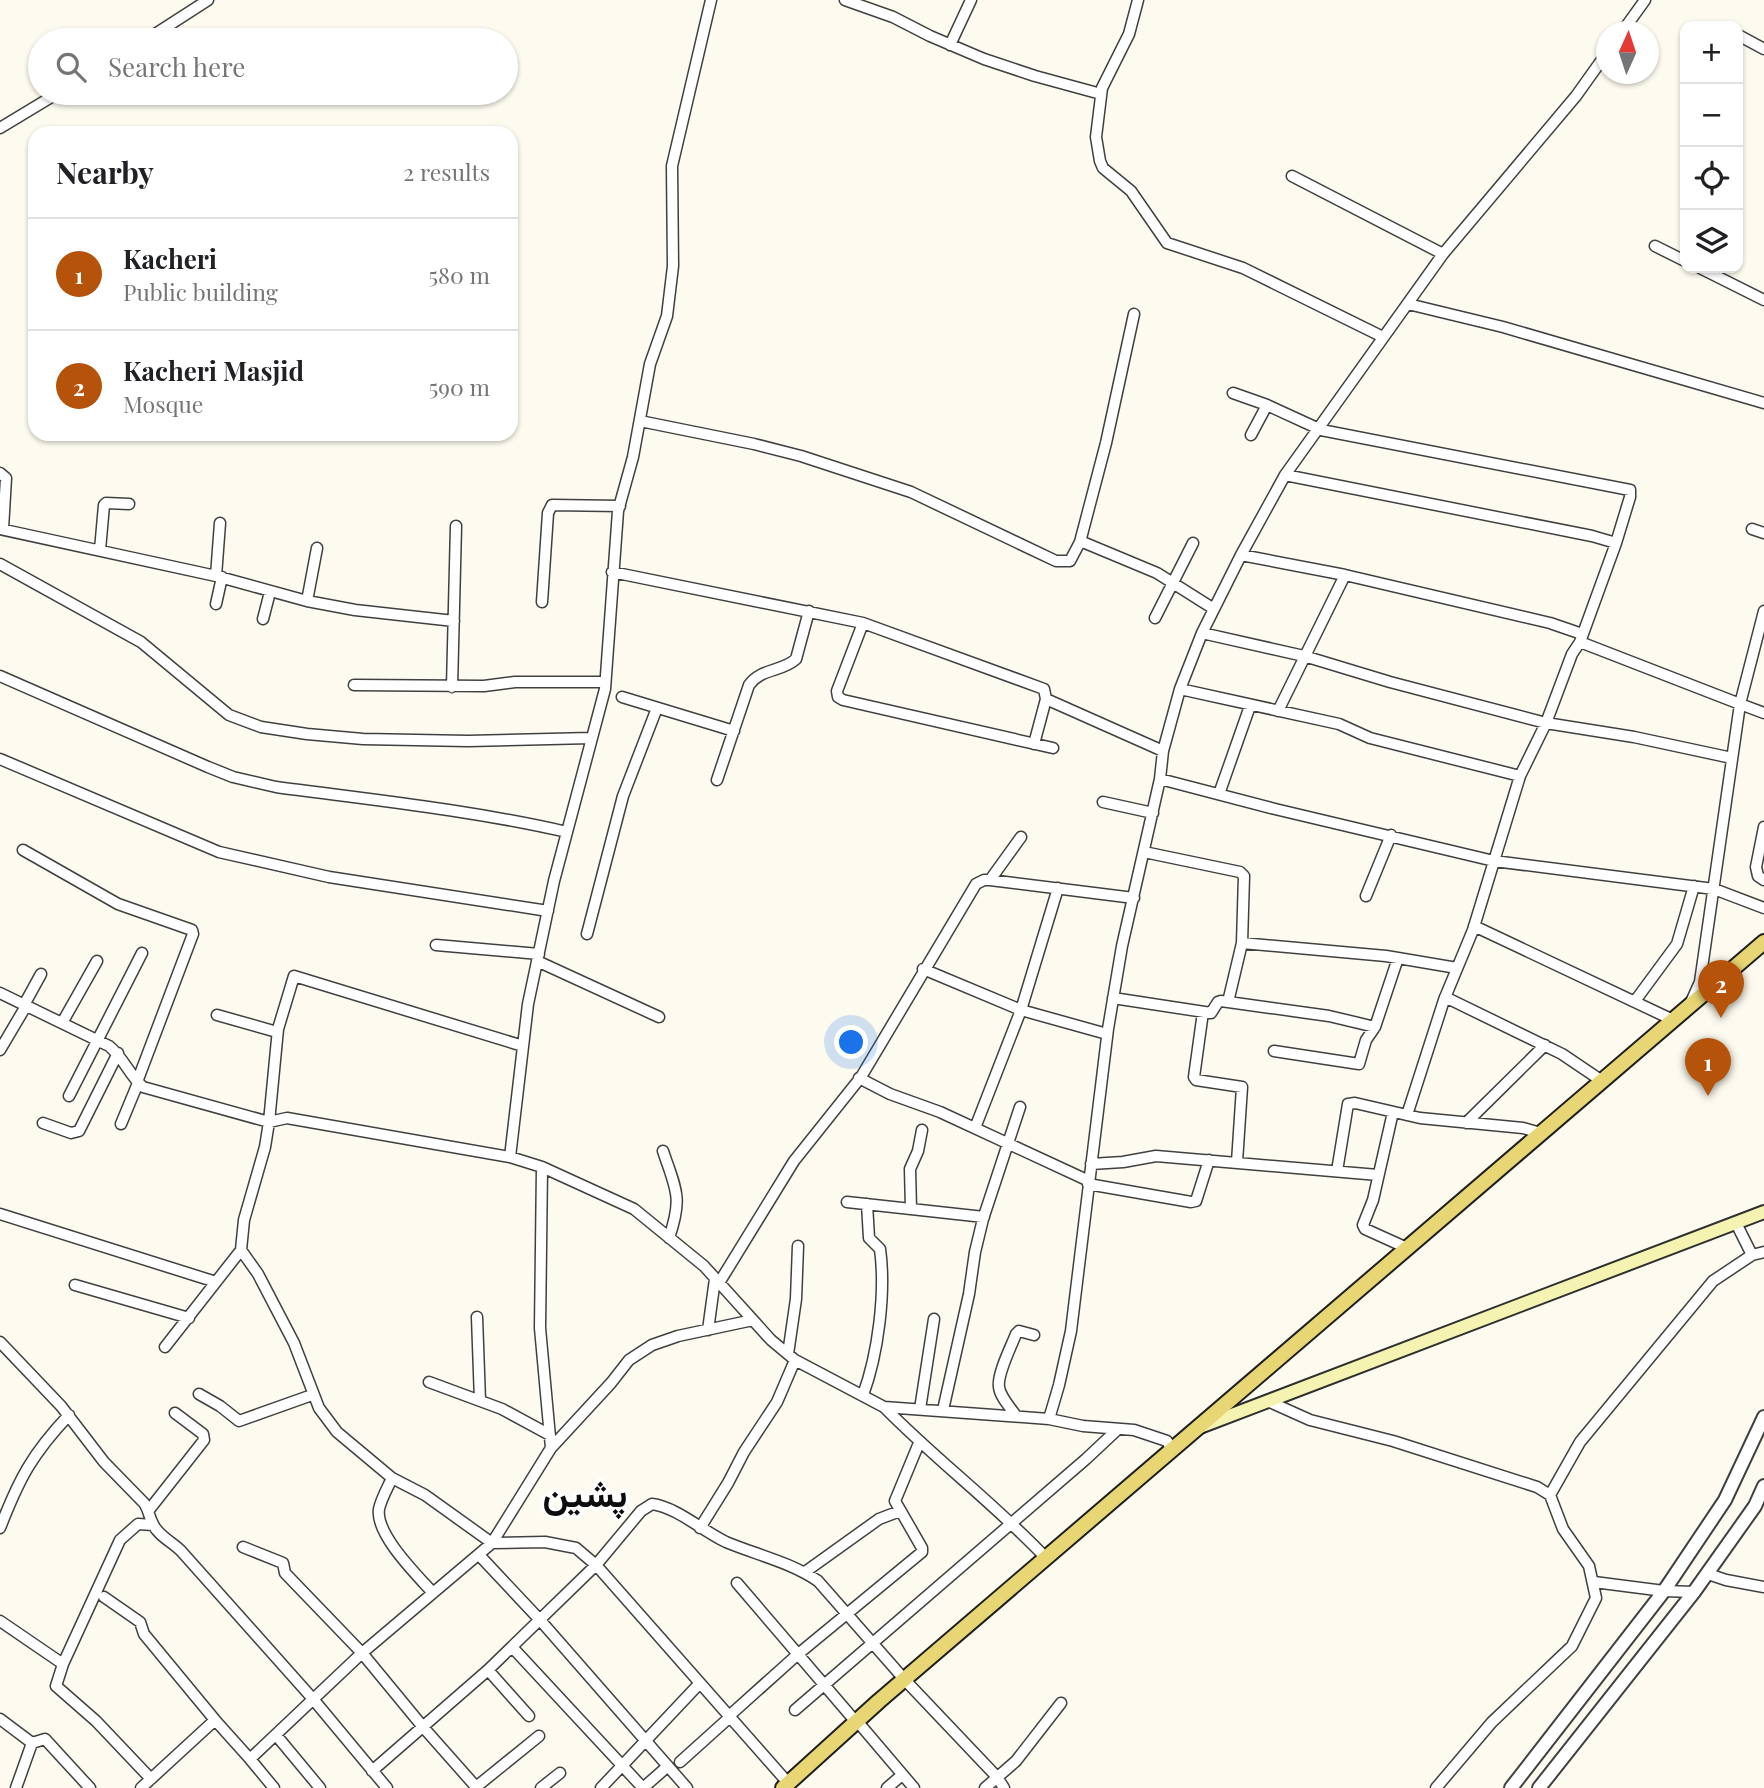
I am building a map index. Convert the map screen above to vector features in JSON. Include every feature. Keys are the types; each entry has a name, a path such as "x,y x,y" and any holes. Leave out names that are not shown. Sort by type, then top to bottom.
{"main road":[{"path":"786,1786 904,1679 1764,942"},
{"path":"1197,1429 1764,1212"}],"street":[{"path":"165,28 208,0"},
{"path":"510,1157 528,1004 548,911 605,682 612,572 620,506 640,422 650,363 664,330 671,295 672,166 711,0"},
{"path":"845,0 899,19 950,45 1035,76 1101,94"},
{"path":"950,45 971,0"},
{"path":"1138,0 1129,34 1101,94 1096,137 1103,168 1131,191 1167,243 1243,268 1383,337"},
{"path":"1630,21 1645,0"},
{"path":"1743,37 1764,48"},
{"path":"1049,1419 1071,1331 1107,1034 1122,946 1153,813 1163,751 1180,689 1202,633 1285,475 1316,429 1443,254 1576,96 1596,68"},
{"path":"0,128 38,105"},
{"path":"1292,176 1443,254"},
{"path":"1655,246 1680,258"},
{"path":"1710,273 1764,300"},
{"path":"1408,304 1503,327 1764,403"},
{"path":"640,422 765,447 911,492 1056,561 1070,561 1080,542 1106,443 1134,314"},
{"path":"1233,393 1267,405 1316,429 1630,490 1616,543 1581,638 1572,654 1546,723 1520,776 1474,926 1445,996 1407,1115"},
{"path":"1251,435 1267,405"},
{"path":"0,473 6,478 1,529 219,577 307,601 355,610 454,621"},
{"path":"1285,475 1616,543"},
{"path":"100,550 104,505 128,504"},
{"path":"542,602 548,513 552,505 620,506"},
{"path":"216,604 220,523"},
{"path":"452,687 456,527"},
{"path":"1752,529 1764,533"},
{"path":"1080,542 1157,572 1214,609"},
{"path":"1155,618 1193,543"},
{"path":"307,601 317,548"},
{"path":"1241,555 1345,575 1550,623 1764,713"},
{"path":"0,564 141,642 229,715 261,727 363,739 468,741 591,738"},
{"path":"612,572 863,623 1044,689 1046,699 1034,744"},
{"path":"1278,711 1345,575"},
{"path":"262,619 270,592"},
{"path":"717,780 748,685 753,678 769,670 793,663 809,611"},
{"path":"1690,1006 1700,982 1740,704 1764,611"},
{"path":"863,623 837,691 838,697 860,705 1053,748"},
{"path":"1202,633 1304,656 1546,723 1634,737 1732,758"},
{"path":"0,676 208,767 251,782 478,813 567,832"},
{"path":"354,685 484,687 515,682 605,682"},
{"path":"1180,689 1339,724 1370,738 1520,776"},
{"path":"622,698 734,731"},
{"path":"1046,699 1163,751"},
{"path":"1219,794 1250,706"},
{"path":"587,934 623,796 657,708"},
{"path":"0,759 219,852 329,877 548,911"},
{"path":"1160,779 1494,861 1714,889 1763,906"},
{"path":"1103,802 1153,813"},
{"path":"1764,827 1756,867 1758,876 1764,880"},
{"path":"1366,896 1391,835"},
{"path":"990,880 1021,837"},
{"path":"23,850 118,904 192,930 193,934 121,1124"},
{"path":"1144,852 1240,872 1244,876 1241,943 1228,1002"},
{"path":"708,1330 717,1281 794,1161 859,1079 976,884 990,880 1134,898"},
{"path":"1635,1001 1677,944 1694,886"},
{"path":"975,1128 1021,1010 1058,888"},
{"path":"1474,926 1673,1020"},
{"path":"1241,943 1398,958 1457,968"},
{"path":"436,945 538,958 659,1017"},
{"path":"69,1096 142,953"},
{"path":"1274,1051 1359,1064 1366,1040 1375,1027 1398,958"},
{"path":"61,1023 97,961"},
{"path":"923,970 1021,1010 1107,1034"},
{"path":"0,1050 41,975"},
{"path":"165,1348 241,1251 244,1220 265,1147 278,1032 292,979 298,975 523,1046"},
{"path":"0,993 118,1053 143,1087 269,1122 287,1118 510,1157 542,1167 634,1209 704,1266 771,1340 791,1357 884,1407 919,1443 1013,1522 1046,1558"},
{"path":"1445,996 1562,1054 1602,1081"},
{"path":"1113,998 1210,1013 1218,1002 1228,1002 1329,1016 1375,1027"},
{"path":"1203,1012 1194,1077 1196,1080 1242,1087 1237,1162"},
{"path":"217,1015 278,1032"},
{"path":"1466,1123 1545,1045"},
{"path":"43,1123 71,1133 79,1131 118,1053"},
{"path":"859,1079 975,1128 1089,1183 1191,1202 1196,1201 1209,1160"},
{"path":"1337,1171 1348,1104 1355,1103 1407,1115 1523,1128 1541,1133"},
{"path":"943,1410 969,1294 975,1252 1020,1107"},
{"path":"1392,1112 1378,1175 1363,1225 1365,1229 1407,1248"},
{"path":"911,1209 910,1169 918,1151 922,1130"},
{"path":"663,1151 676,1188 678,1208 669,1238"},
{"path":"1091,1164 1156,1156 1378,1175"},
{"path":"542,1167 540,1328 551,1448"},
{"path":"847,1202 984,1217"},
{"path":"863,1395 874,1348 881,1297 881,1252 878,1245 869,1238 867,1204"},
{"path":"0,1214 216,1282"},
{"path":"1736,1223 1752,1255"},
{"path":"700,1528 777,1402 791,1357 798,1246"},
{"path":"241,1251 258,1274 294,1343 318,1408 337,1432 392,1478 425,1495 492,1543 545,1542 576,1548 596,1565 786,1786"},
{"path":"1550,1495 1580,1442 1713,1281 1752,1255 1764,1252"},
{"path":"75,1285 189,1318"},
{"path":"477,1317 480,1401"},
{"path":"920,1409 934,1319"},
{"path":"250,1759 362,1653 492,1543 551,1448 629,1360 652,1345 753,1320"},
{"path":"1016,1416 999,1387 1001,1376 1016,1334 1019,1331 1034,1335"},
{"path":"0,1342 69,1415 104,1462 149,1510 153,1525 160,1534 182,1552 313,1699 387,1788"},
{"path":"429,1382 502,1409 550,1434"},
{"path":"199,1394 239,1421 312,1395"},
{"path":"1270,1402 1310,1420 1393,1441 1537,1487 1550,1495 1563,1529 1589,1566 1596,1598 1572,1646 1492,1722 1436,1788"},
{"path":"884,1407 1049,1419 1083,1426 1134,1430 1167,1441 1172,1450"},
{"path":"149,1510 204,1440 203,1434 175,1413"},
{"path":"0,1528 29,1463 40,1446 69,1415"},
{"path":"1511,1788 1664,1591 1725,1500 1764,1417"},
{"path":"794,1710 1118,1429"},
{"path":"680,1762 797,1655 922,1552 895,1501 919,1443"},
{"path":"392,1478 379,1508 384,1530 392,1544 433,1594"},
{"path":"1539,1788 1694,1592 1755,1506 1764,1486"},
{"path":"372,1771 488,1670 540,1620 596,1565 641,1511 648,1506 663,1506 730,1543 759,1553 818,1581 872,1644 997,1777 1004,1788"},
{"path":"805,1573 879,1519 900,1511"},
{"path":"151,1779 96,1721 56,1686 63,1664 120,1539 138,1524 153,1525"},
{"path":"243,1547 283,1563 285,1573 362,1653 477,1788 539,1736"},
{"path":"479,1555 540,1620 687,1788"},
{"path":"1707,1574 1764,1587"},
{"path":"1594,1582 1694,1592"},
{"path":"737,1583 914,1788"},
{"path":"104,1597 140,1622 144,1634 274,1788"},
{"path":"0,1621 63,1664"},
{"path":"512,1647 643,1788 668,1766"},
{"path":"488,1670 529,1716"},
{"path":"601,1788 700,1683"},
{"path":"985,1788 1016,1761 1061,1703"},
{"path":"0,1719 32,1743"},
{"path":"141,1788 215,1720"},
{"path":"276,1735 320,1788"},
{"path":"32,1743 45,1739 90,1788"},
{"path":"16,1788 32,1743"},
{"path":"541,1788 560,1773"},
{"path":"887,1788 902,1775"}],"place":[{"name":"Kacheri Masjid","path":"1721,1018"},
{"name":"Kacheri","path":"1708,1096"}],"district":[{"name":"پشین","path":"585,1491"}]}
